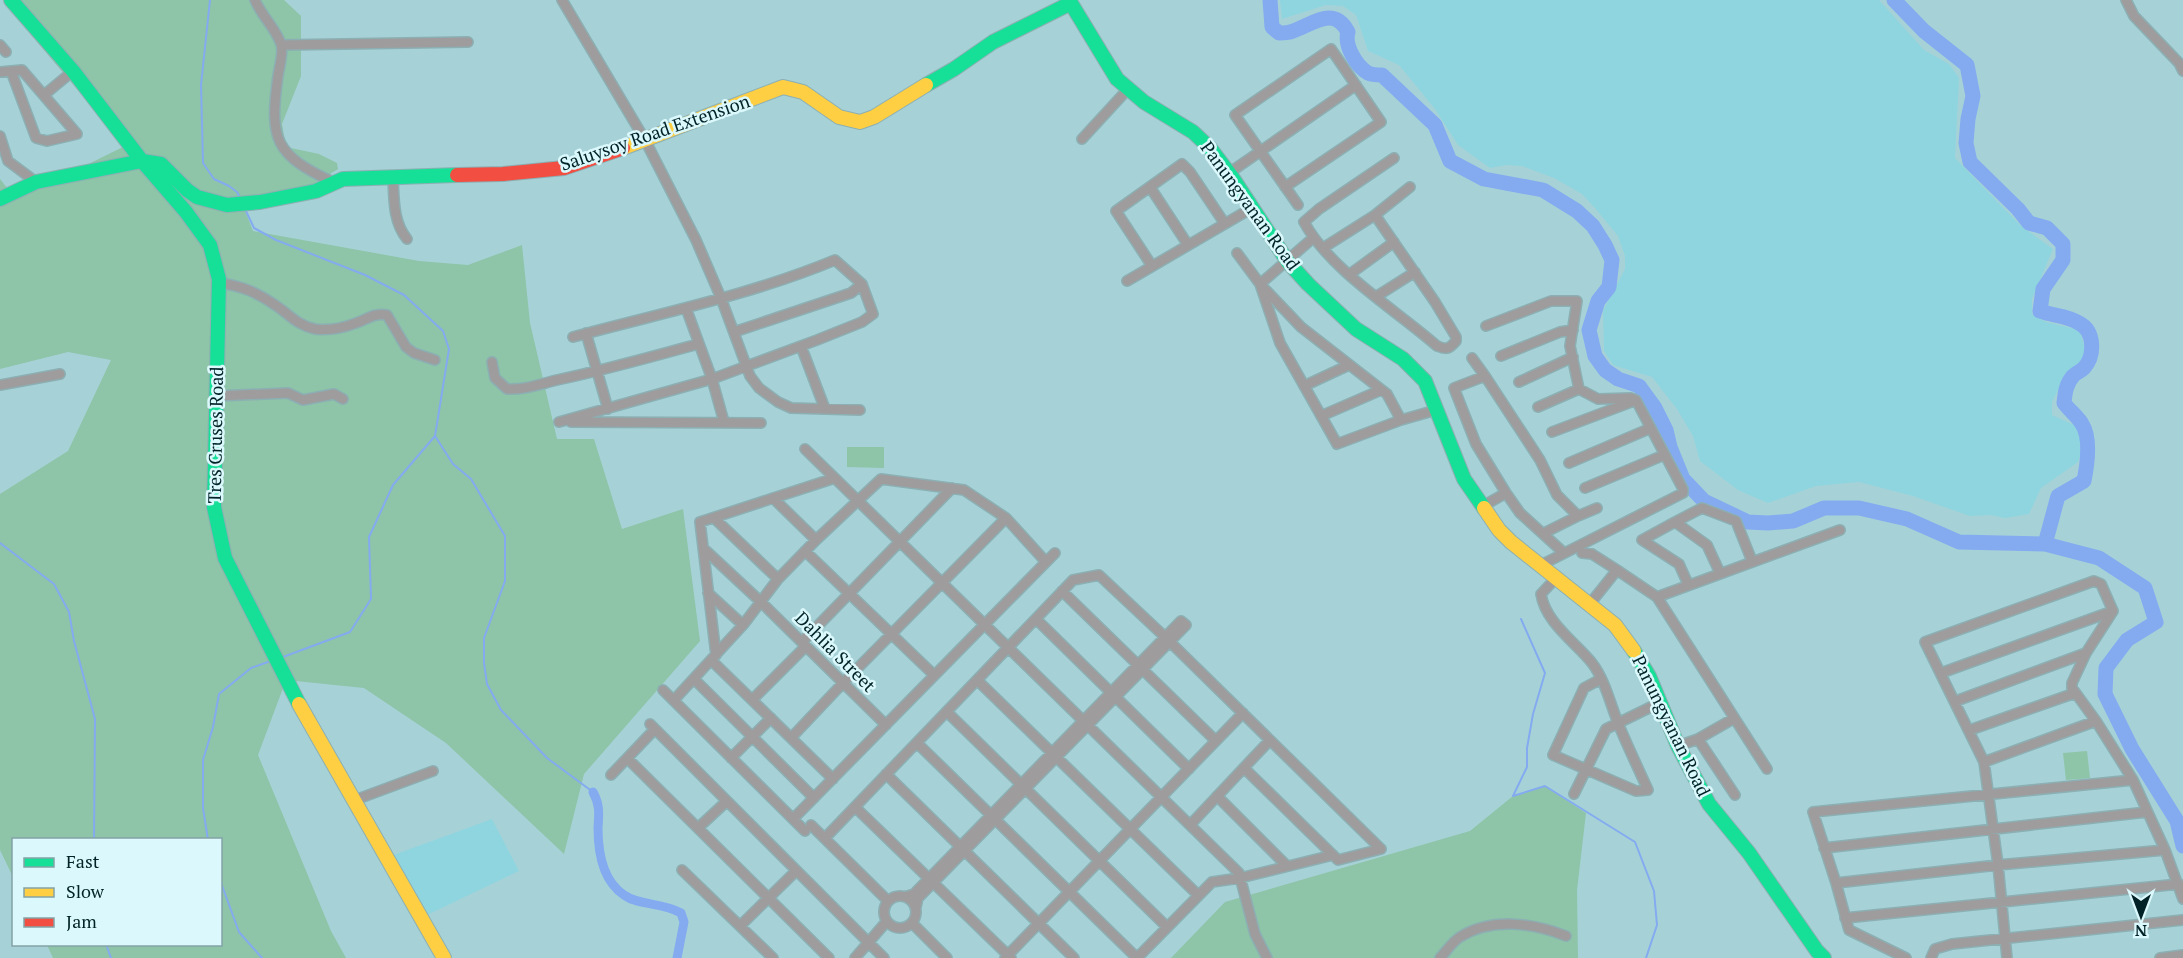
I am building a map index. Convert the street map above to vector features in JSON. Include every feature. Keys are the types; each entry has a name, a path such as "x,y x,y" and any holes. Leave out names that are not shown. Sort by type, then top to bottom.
{"main road":[{"name":"Tres Cruses Road","path":"11,0 73,71 210,245 219,283 214,507 225,558 304,714 444,958"},
{"name":"Saluysoy Road Extension","path":"142,161 160,164 197,197 227,205 260,202 316,191 344,179 503,174 564,168 645,140 783,87 791,86 800,89 826,109 848,120 858,122 867,120 948,73 995,41 1070,1"},
{"name":"Panungyanan Road","path":"1070,1 1117,79 1144,102 1194,132 1210,148 1288,262 1308,284 1356,329 1403,359 1425,381 1464,479 1511,542 1615,625 1631,646 1649,676 1678,746 1709,804 1749,853 1824,958"},
{"path":"0,199 36,182 142,161"}],"street":[{"path":"255,0 282,45 276,90 277,138 283,150 296,162 333,182"},
{"path":"562,0 645,140 696,240 721,298 750,376 759,388 790,408 860,410"},
{"path":"2126,0 2134,16 2179,63 2183,71"},
{"path":"282,45 468,42"},
{"path":"1285,187 1381,122 1331,49 1235,115 1261,151 1285,187 1298,205"},
{"path":"0,72 11,71 22,70 77,134 47,141 36,138 11,71"},
{"path":"44,95 73,71"},
{"path":"1229,173 1356,86"},
{"path":"1082,139 1128,89"},
{"path":"0,136 8,161 36,182"},
{"path":"1375,215 1456,337 1456,341 1450,348 1437,346 1350,274 1313,238 1304,222 1319,209 1394,158"},
{"path":"1152,266 1116,211 1182,164 1190,172 1225,224"},
{"path":"393,177 396,218 407,239"},
{"path":"1323,248 1375,215 1410,187"},
{"path":"1150,188 1188,245"},
{"path":"1127,281 1252,208"},
{"path":"1260,284 1313,238"},
{"path":"1350,274 1394,242"},
{"path":"1237,253 1260,284 1301,327 1387,394 1401,420"},
{"path":"573,337 687,308 803,273 835,260 862,284 873,314 862,322 712,379 559,422 761,423"},
{"path":"1377,296 1415,272"},
{"path":"219,283 244,288 276,305 300,325 315,329 329,330 373,315 387,315 406,347 414,353 435,360"},
{"path":"734,332 851,293 862,284"},
{"path":"1260,284 1280,343 1337,444 1401,420 1436,410"},
{"path":"1486,326 1551,301 1576,301 1570,346 1579,389"},
{"path":"687,308 712,379 724,422"},
{"path":"1501,356 1560,332 1573,330"},
{"path":"586,333 609,409"},
{"path":"492,362 495,378 507,389 528,389 551,381 598,372 698,344"},
{"path":"801,346 825,409"},
{"path":"1519,382 1573,357"},
{"path":"1473,358 1540,460 1557,495 1578,516"},
{"path":"1304,386 1349,365"},
{"path":"0,385 60,374"},
{"path":"1485,376 1454,388 1476,444 1520,513 1564,553"},
{"path":"1541,565 1683,493 1683,489 1636,400 1631,398 1598,399 1579,389"},
{"path":"1538,408 1579,389"},
{"path":"1321,416 1381,390"},
{"path":"217,396 288,393 303,400 321,398 330,394 344,399"},
{"path":"1552,432 1636,400"},
{"path":"1569,463 1651,428"},
{"path":"805,449 1239,873 1255,934 1267,958"},
{"path":"1585,488 1664,454"},
{"path":"833,779 752,700 713,657 700,522 835,478"},
{"path":"674,700 743,625 778,579 880,478 964,490 1006,518 1046,562"},
{"path":"752,700 850,593 952,488"},
{"path":"1483,506 1506,493"},
{"path":"773,498 816,540"},
{"path":"1544,534 1597,508"},
{"path":"1688,584 1679,564 1642,540 1702,508 1736,521 1752,561"},
{"path":"714,518 778,579"},
{"path":"791,738 1006,518"},
{"path":"1675,522 1707,545 1720,573"},
{"path":"1657,597 1840,530"},
{"name":"Dahlia Street","path":"703,548 886,725"},
{"path":"805,551 934,675"},
{"path":"793,819 1055,553"},
{"path":"1582,553 1592,554 1657,597 1767,769"},
{"path":"1589,605 1617,570"},
{"path":"825,838 1073,580 1099,575 1381,849 1338,861 1244,768"},
{"path":"1557,577 1540,594 1542,602 1562,633 1594,666 1601,679 1617,722 1648,790 1636,791 1553,755 1584,688 1601,679"},
{"path":"2007,958 1990,794 1984,762 1925,642 2094,581 2101,584 2113,611"},
{"path":"1062,591 1216,741"},
{"path":"708,593 743,625"},
{"path":"2113,611 2086,653 2072,683 2075,693 2096,721 2133,780 2165,850 2183,899"},
{"path":"1941,673 2113,611"},
{"path":"1036,619 1189,769"},
{"path":"905,897 914,894 931,880 1167,639"},
{"path":"1956,701 2086,653"},
{"path":"694,679 814,798"},
{"path":"977,680 1197,895"},
{"path":"663,690 793,819 825,838 888,901"},
{"path":"1970,730 2075,693"},
{"path":"1574,794 1606,729 1659,703"},
{"path":"947,712 1167,927"},
{"path":"855,807 1008,957 1243,713"},
{"path":"731,758 771,718"},
{"path":"1678,746 1698,739 1733,719"},
{"path":"1984,762 2096,721"},
{"path":"611,775 628,759 652,726 884,958"},
{"path":"1698,739 1735,795"},
{"path":"1190,825 1270,740"},
{"path":"917,743 1137,958 1212,882 1240,878 1333,855"},
{"path":"628,759 829,958"},
{"path":"355,800 433,771"},
{"path":"886,774 1074,958"},
{"path":"1906,958 1884,953 1849,930 1813,812 2133,780"},
{"path":"1217,796 1287,866"},
{"path":"699,827 727,801"},
{"path":"1824,848 1994,831 2147,812"},
{"path":"1836,883 2165,850"},
{"path":"682,870 773,958"},
{"path":"740,926 796,871"},
{"path":"916,907 905,897 896,896 888,901 884,913 890,924 901,928 912,923 916,916 918,898 931,880"},
{"path":"1845,918 2179,884"},
{"path":"1931,958 1935,949 1941,946 2183,920"},
{"path":"912,923 947,958"},
{"path":"855,958 890,924"},
{"path":"1440,958 1459,938 1480,929 1506,924 1542,927 1566,936"},
{"path":"2160,958 2183,955"}],"shaded area":[{"path":"1280,0 1879,0 1924,50 1949,64 1959,78 1955,158 2021,226 2053,249 2032,299 2032,314 2046,322 2079,330 2086,350 2078,371 2062,382 2052,402 2052,415 2076,426 2083,448 2078,462 2041,488 2029,514 2005,518 1991,515 1970,516 1913,496 1859,482 1816,486 1768,503 1738,490 1700,461 1693,436 1677,409 1652,377 1613,365 1604,351 1603,311 1625,269 1625,256 1618,236 1582,194 1554,178 1522,166 1506,165 1490,168 1458,145 1435,109 1399,65 1368,51 1356,15 1343,6 1326,5 1282,19"},
{"path":"492,819 519,871 427,915 391,856"}],"green space":[{"path":"11,0 284,0 301,16 301,76 282,124 286,147 319,154 337,163 338,169 309,187 283,193 240,198 253,231 419,261 468,265 522,245 530,323 557,439 594,439 622,529 683,509 700,641 584,774 564,854 446,743 364,688 286,680 258,755 331,931 346,958 53,958 47,946 222,946 222,838 12,838 12,875 0,850 0,494 68,451 111,360 68,352 0,369 0,179 8,189 66,175 125,146 5,4"},
{"path":"847,447 884,447 884,468 847,467"},
{"path":"2087,751 2090,778 2066,780 2063,753"},
{"path":"1545,786 1586,813 1577,890 1578,958 1171,958 1225,902 1470,831 1513,796"}],"waterway":[{"path":"210,0 201,85 203,163 214,179 229,186 239,196"},
{"path":"1270,0 1272,27 1279,33 1291,32 1323,19 1336,19 1342,24 1348,32 1349,49 1359,65 1368,73 1382,75 1435,125 1450,161 1484,179 1543,190 1577,211 1593,226 1612,260 1609,287 1598,301 1589,330 1595,356 1605,370 1618,379 1639,386 1655,408 1666,430 1683,479 1704,501 1748,522 1793,521 1824,508 1859,508 1907,519 1959,542 2045,544 2099,558 2145,588 2156,622 2127,640 2106,668 2105,694 2132,749 2177,821 2183,846"},
{"path":"1894,0 1924,31 1967,65 1973,96 1966,143 1970,162 2018,209 2029,223 2047,228 2063,244 2063,260 2043,289 2040,311 2074,320 2084,327 2091,338 2088,363 2069,382 2064,403 2080,421 2087,437 2088,452 2084,481 2058,496 2045,544"},
{"path":"246,211 254,228 276,240 365,275 404,295 443,331 449,349 435,436 453,464 471,479 505,536 505,581 484,638 487,684 501,710 547,758 593,792"},
{"path":"283,657 350,632 371,599 369,537 393,485 435,436"},
{"path":"0,543 54,584 69,612 74,641 95,719 94,838"},
{"path":"1513,796 1527,767 1527,748 1533,714 1545,673 1521,619"},
{"path":"208,838 203,808 203,760 213,727 219,694 251,668 268,662"},
{"path":"1513,796 1545,786 1635,842 1654,891 1657,925 1646,958"},
{"path":"593,792 598,809 599,847 603,865 611,882 630,898 681,913 684,922 677,958"},
{"path":"222,885 239,932 262,958"},
{"path":"107,946 111,958"}],"traffic: fast":[{"path":"11,0 73,71 210,245 219,279 214,507 225,558 299,704"},
{"path":"1069,0 1117,79 1144,102 1193,132 1210,148 1288,262 1308,284 1356,329 1403,359 1425,381 1464,479 1484,508"},
{"path":"926,85 993,42 1071,3"},
{"path":"0,199 36,182 142,161 161,164 197,197 227,205 260,202 316,191 343,179 457,175"},
{"path":"1634,651 1649,676 1678,746 1709,804 1749,853 1824,958"}],"traffic: slow":[{"path":"623,148 783,87 803,92 839,117 860,122 874,117 926,85"},
{"path":"1484,508 1499,530 1511,542 1615,625 1634,651"},
{"path":"299,704 444,958"}],"traffic: jam":[{"path":"457,175 503,174 564,168 623,148"}]}
